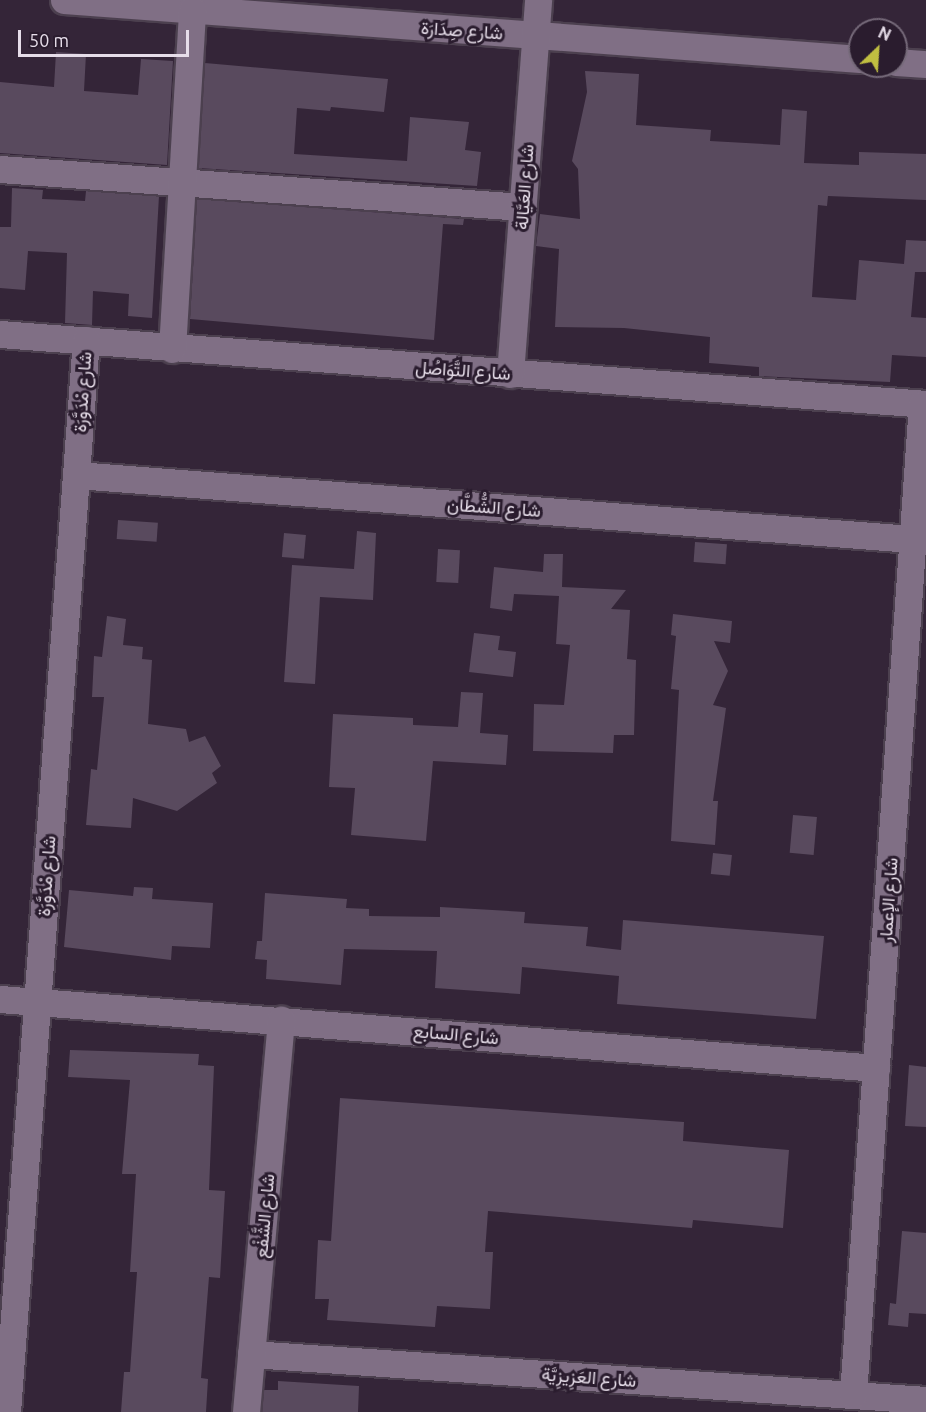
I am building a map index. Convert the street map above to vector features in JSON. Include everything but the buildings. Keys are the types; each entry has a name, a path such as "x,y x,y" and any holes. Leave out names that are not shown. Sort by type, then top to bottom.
{"street":[{"name":"شارع صِدَارَة","path":"64,0 848,58"},
{"name":"شارع العَيَّالة","path":"510,374 538,0"},
{"path":"172,349 192,10"},
{"path":"908,63 926,64"},
{"path":"0,169 523,207"},
{"name":"شارع التَّوَاصُل","path":"0,334 172,349 924,404"},
{"name":"شارع مْدَوَّرَة","path":"7,1412 86,340"},
{"name":"شارع الإعمار","path":"853,1395 912,539 924,404"},
{"name":"شارع الشُّطَّان","path":"76,476 912,539"},
{"name":"شارع السابع","path":"0,999 876,1068"},
{"name":"شارع الشَّفْع","path":"246,1412 281,1020"},
{"name":"شارع العَزِيزِيَّة","path":"251,1354 926,1400"}]}
